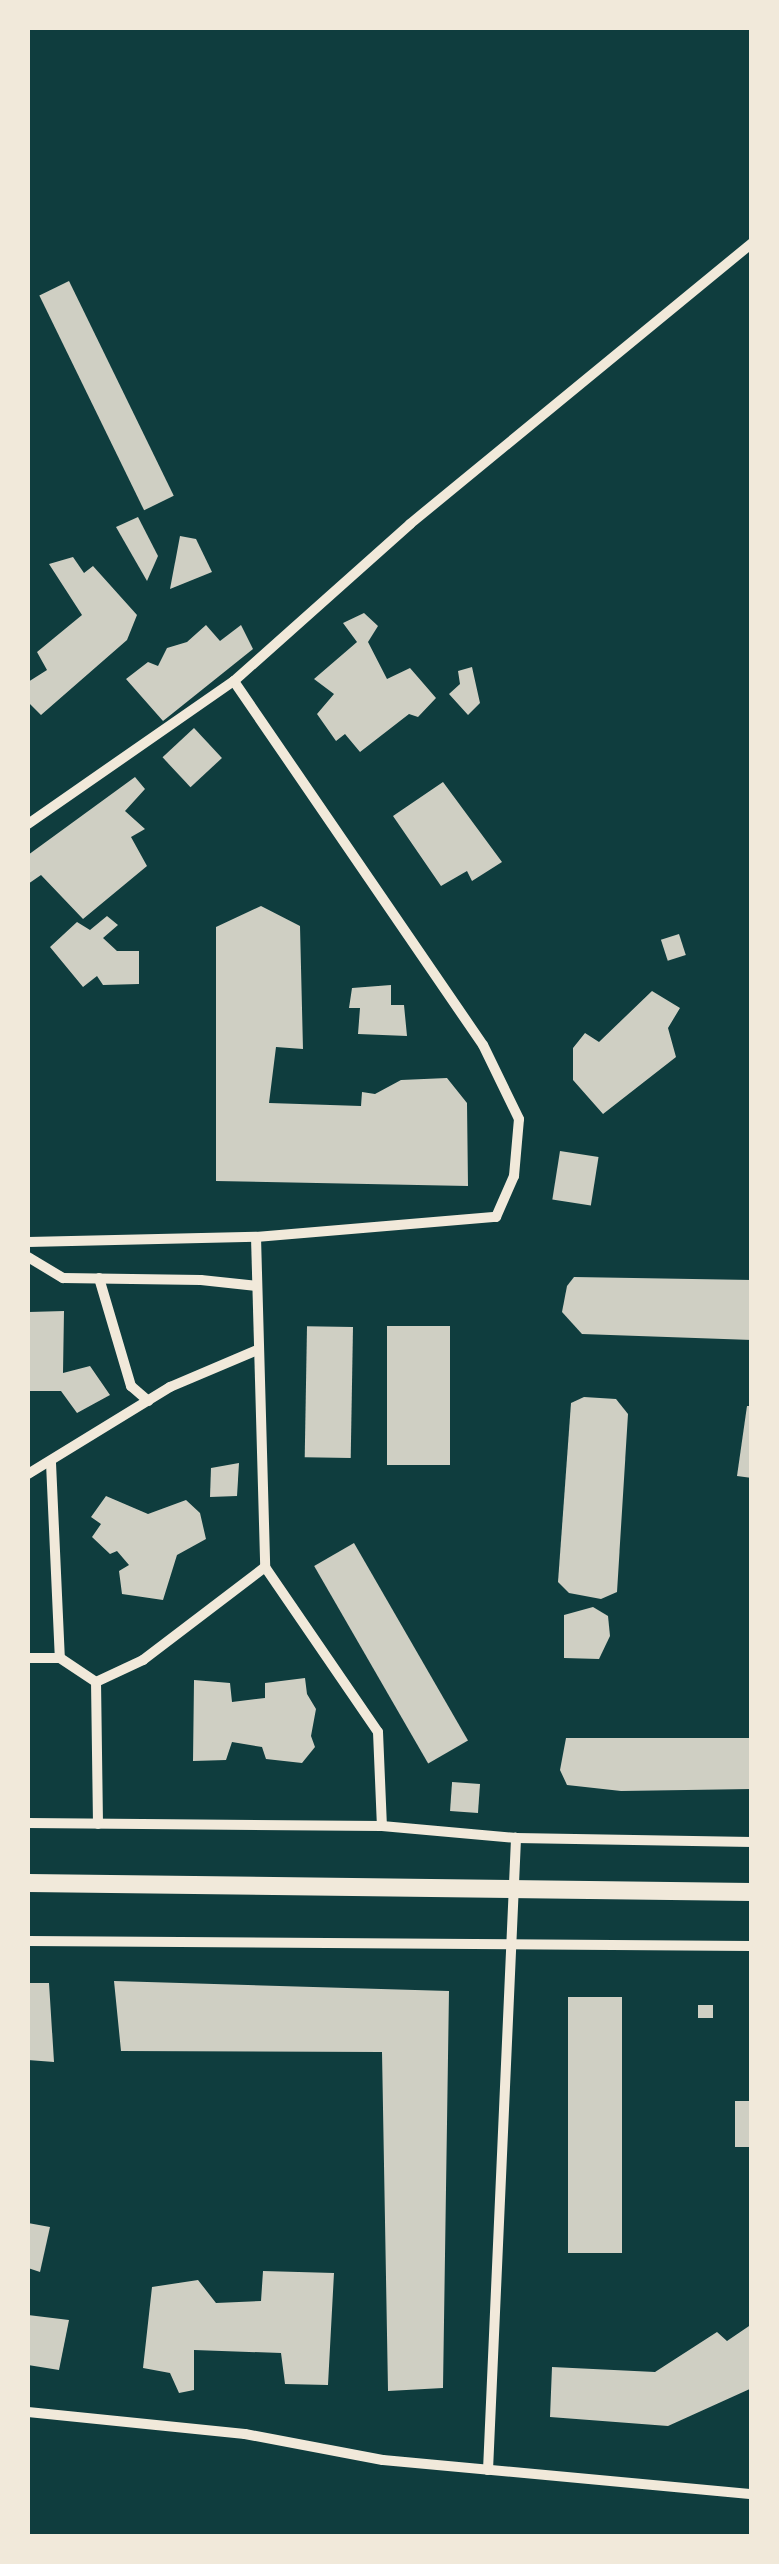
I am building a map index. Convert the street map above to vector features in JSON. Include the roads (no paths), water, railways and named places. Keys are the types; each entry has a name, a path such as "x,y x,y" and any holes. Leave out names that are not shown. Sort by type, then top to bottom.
{"street":[{"path":"28,824 234,681 410,524 752,243"},
{"path":"28,1242 256,1237 496,1217 514,1176 519,1118 482,1046 234,681"},
{"path":"256,1237 265,1566 378,1732 382,1826"},
{"path":"28,1257 63,1278 201,1280 257,1286"},
{"path":"98,1278 131,1386 148,1400"},
{"path":"28,1474 148,1400 257,1350"},
{"path":"51,1462 60,1658"},
{"path":"96,1682 143,1660 265,1566"},
{"path":"28,1658 60,1658 96,1682"},
{"path":"96,1682 98,1824"},
{"path":"28,1823 382,1826 516,1838 752,1842"},
{"path":"488,2470 516,1838"},
{"path":"28,1883 752,1892"},
{"path":"28,1941 752,1946"},
{"path":"28,2412 245,2434 383,2460 752,2494"}]}
